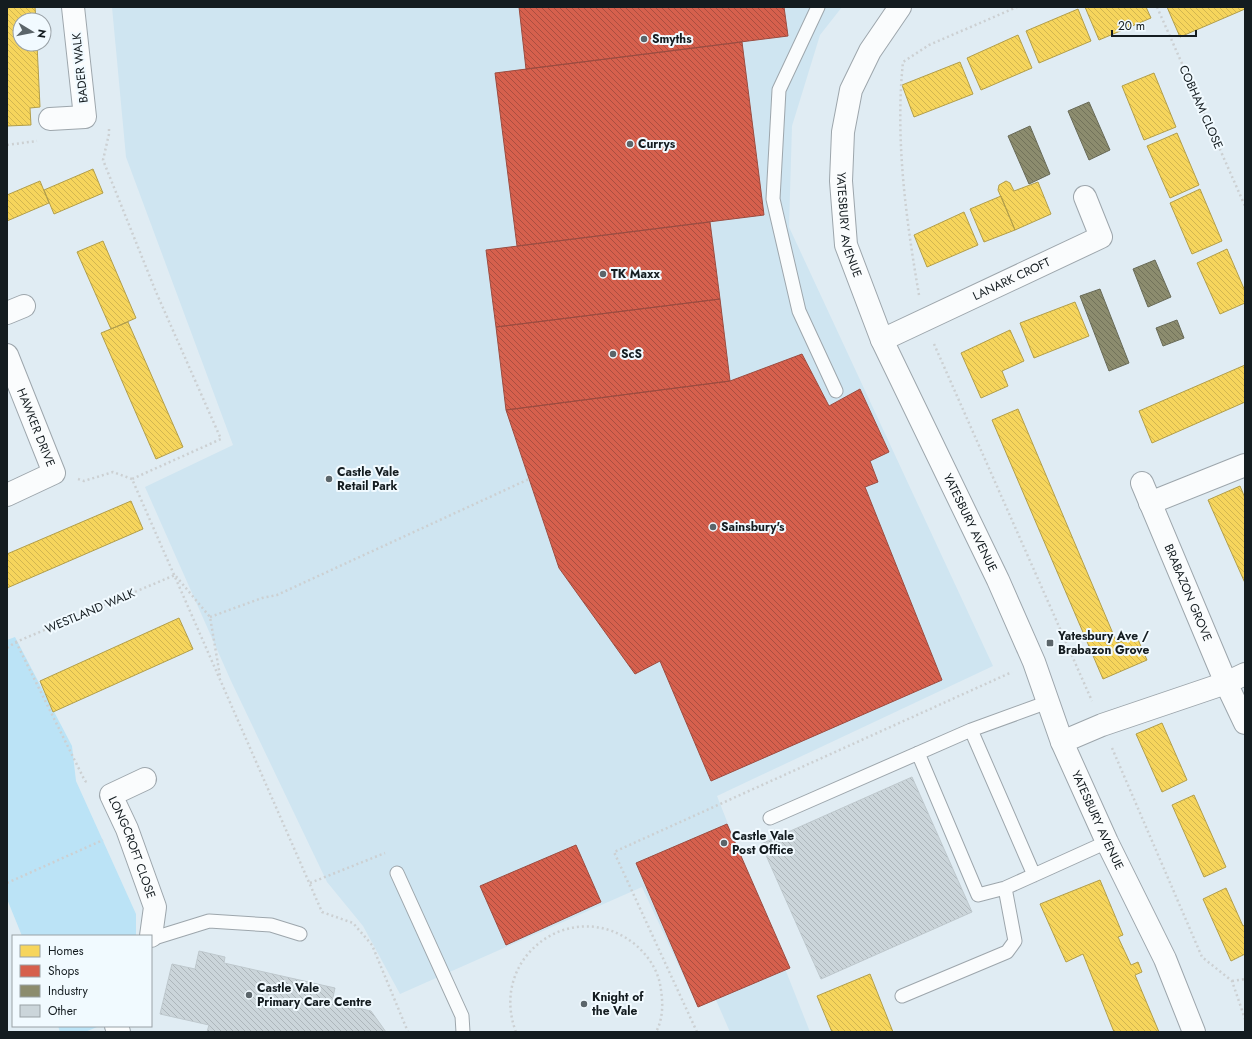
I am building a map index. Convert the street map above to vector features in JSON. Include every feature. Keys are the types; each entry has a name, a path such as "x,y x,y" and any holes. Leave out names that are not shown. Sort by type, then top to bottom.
{"street":[{"name":"BADER WALK","path":"50,119 85,117 73,7"},
{"name":"YATESBURY AVENUE","path":"900,7 870,51 851,90 843,139 841,181 846,245 882,340 998,580 1034,662 1062,742 1107,842 1165,959 1194,1032"},
{"name":"LANARK CROFT","path":"882,340 1101,237 1085,197"},
{"name":"HAWKER DRIVE","path":"7,355 54,473 7,494"},
{"path":"1150,503 1245,465"},
{"name":"BRABAZON GROVE","path":"1142,483 1150,503 1235,679 1245,723"},
{"path":"1062,742 1102,725 1235,679"},
{"name":"LONGCROFT CLOSE","path":"145,780 111,795 127,829 155,907 151,935"}],"lane":[{"path":"818,7 779,90 773,199 799,311 836,391"},
{"path":"770,818 971,730 1048,702"},
{"path":"971,730 1034,875"},
{"path":"918,753 978,895 981,896 1005,888 1107,842"},
{"path":"397,873 462,1016 463,1032"},
{"path":"902,996 1007,952 1012,948 1015,941 1005,888"},
{"path":"152,939 209,921 271,925 300,934"}],"path":[{"path":"1017,7 929,45 903,62 900,94 903,168 910,244 924,321 1102,725 1202,957 1232,981 1245,1018"},
{"name":"COBHAM CLOSE","path":"1157,7 1245,206"},
{"path":"54,473 84,481 113,472 132,479 221,439 156,292 103,160 109,134 108,127"},
{"path":"132,479 221,681 304,876 310,883 322,912 353,923 372,945 408,1032"},
{"path":"210,618 262,598 277,595 529,479"},
{"path":"174,575 210,618 221,681"},
{"name":"WESTLAND WALK","path":"7,648 16,642 174,575"},
{"path":"16,642 85,781 111,795"},
{"path":"698,1032 614,852 1034,662"},
{"path":"7,883 127,829"},
{"path":"310,883 385,852"},
{"path":"516,1032 510,1018 509,992 517,968 532,947 553,933 577,926 603,927 626,937 646,954 658,976 663,1001 659,1026 656,1032"},
{"path":"1232,981 1245,979"}],"shaded area":[{"path":"112,7 842,7 820,35 792,126 789,227 993,666 717,796 810,1032 730,1032 716,1000 698,1007 642,887 400,994 363,926 327,882 231,681 145,487 233,445 126,157"},
{"path":"15,637 72,746 76,781 136,914 136,935 22,935 7,899 7,640"},
{"path":"58,1027 97,1027 85,1032 60,1032"}],"building: Homes":[{"path":"7,7 35,7 35,12 12,12 12,52 37,52 40,107 30,108 31,125 7,126"},
{"path":"1085,7 1146,7 1151,18 1099,40"},
{"path":"1167,7 1245,7 1245,9 1180,37"},
{"path":"1078,9 1091,41 1039,63 1026,31"},
{"path":"1018,35 1032,68 981,90 967,58"},
{"path":"960,62 973,94 914,117 902,85"},
{"path":"1154,73 1176,127 1144,140 1122,86"},
{"path":"1177,133 1199,185 1170,198 1147,146"},
{"path":"93,169 103,193 54,214 44,190"},
{"path":"40,181 49,203 7,221 7,195"},
{"path":"1006,181 1010,183 1014,191 1038,182 1051,214 1015,230 998,190 999,185"},
{"path":"1200,189 1222,241 1192,254 1170,203"},
{"path":"1001,196 1015,230 984,242 970,209"},
{"path":"964,212 978,245 927,267 914,235"},
{"path":"103,241 136,318 111,329 77,252"},
{"path":"1227,249 1245,291 1245,303 1220,314 1197,263"},
{"path":"1075,302 1089,336 1034,358 1020,323"},
{"path":"128,322 183,447 156,459 101,333"},
{"path":"1010,330 1024,361 1002,371 1008,386 981,398 961,353"},
{"path":"1245,365 1245,402 1152,443 1139,411"},
{"path":"1018,409 1117,643 1136,635 1147,660 1103,679 992,420"},
{"path":"1240,486 1245,498 1245,583 1208,500"},
{"path":"131,501 143,529 7,588 7,554"},
{"path":"179,618 193,649 53,712 40,681"},
{"path":"1162,723 1187,780 1162,792 1136,734"},
{"path":"1194,795 1226,867 1204,877 1172,805"},
{"path":"1100,880 1123,935 1118,937 1131,965 1138,962 1142,972 1135,975 1159,1032 1114,1032 1083,954 1066,962 1040,904"},
{"path":"1226,888 1243,926 1245,925 1245,954 1231,961 1203,899"},
{"path":"870,974 893,1032 832,1032 817,996"}],"building: Shops":[{"name":"Smyths","path":"519,7 784,7 788,36 526,69"},
{"name":"Currys","path":"742,42 764,215 517,246 495,73"},
{"name":"TK Maxx","path":"710,222 720,299 496,327 486,250"},
{"name":"ScS","path":"720,299 730,381 506,410 496,327"},
{"name":"Sainsbury's","path":"802,354 829,406 860,389 889,452 870,461 878,482 865,487 942,680 711,781 660,661 635,674 559,568 506,410 730,381"},
{"path":"727,824 790,968 698,1007 636,863"},
{"path":"576,845 601,902 506,945 480,886"}],"building: Industry":[{"path":"1089,102 1110,150 1089,160 1068,111"},
{"path":"1030,126 1050,174 1029,184 1008,136"},
{"path":"1155,260 1171,297 1148,307 1133,269"},
{"path":"1100,289 1129,363 1109,371 1080,296"},
{"path":"1177,320 1184,338 1163,346 1156,328"}],"building: Other":[{"path":"912,777 972,912 821,979 761,844"},
{"name":"Castle Vale Primary Care Centre","path":"199,951 225,957 224,963 335,988 332,1002 371,1011 386,1032 207,1032 209,1025 160,1014 172,964 195,969"}],"place":[{"name":"Smyths","path":"644,39"},
{"name":"Currys","path":"630,144"},
{"name":"TK Maxx","path":"603,274"},
{"name":"ScS","path":"613,354"},
{"name":"Castle Vale Retail Park","path":"329,479"},
{"name":"Sainsbury's","path":"713,527"},
{"name":"Yatesbury Ave / Brabazon Grove","path":"1050,643"},
{"name":"Castle Vale Post Office","path":"724,843"},
{"name":"Castle Vale Primary Care Centre","path":"249,995"},
{"name":"Knight of the Vale","path":"584,1004"}]}
